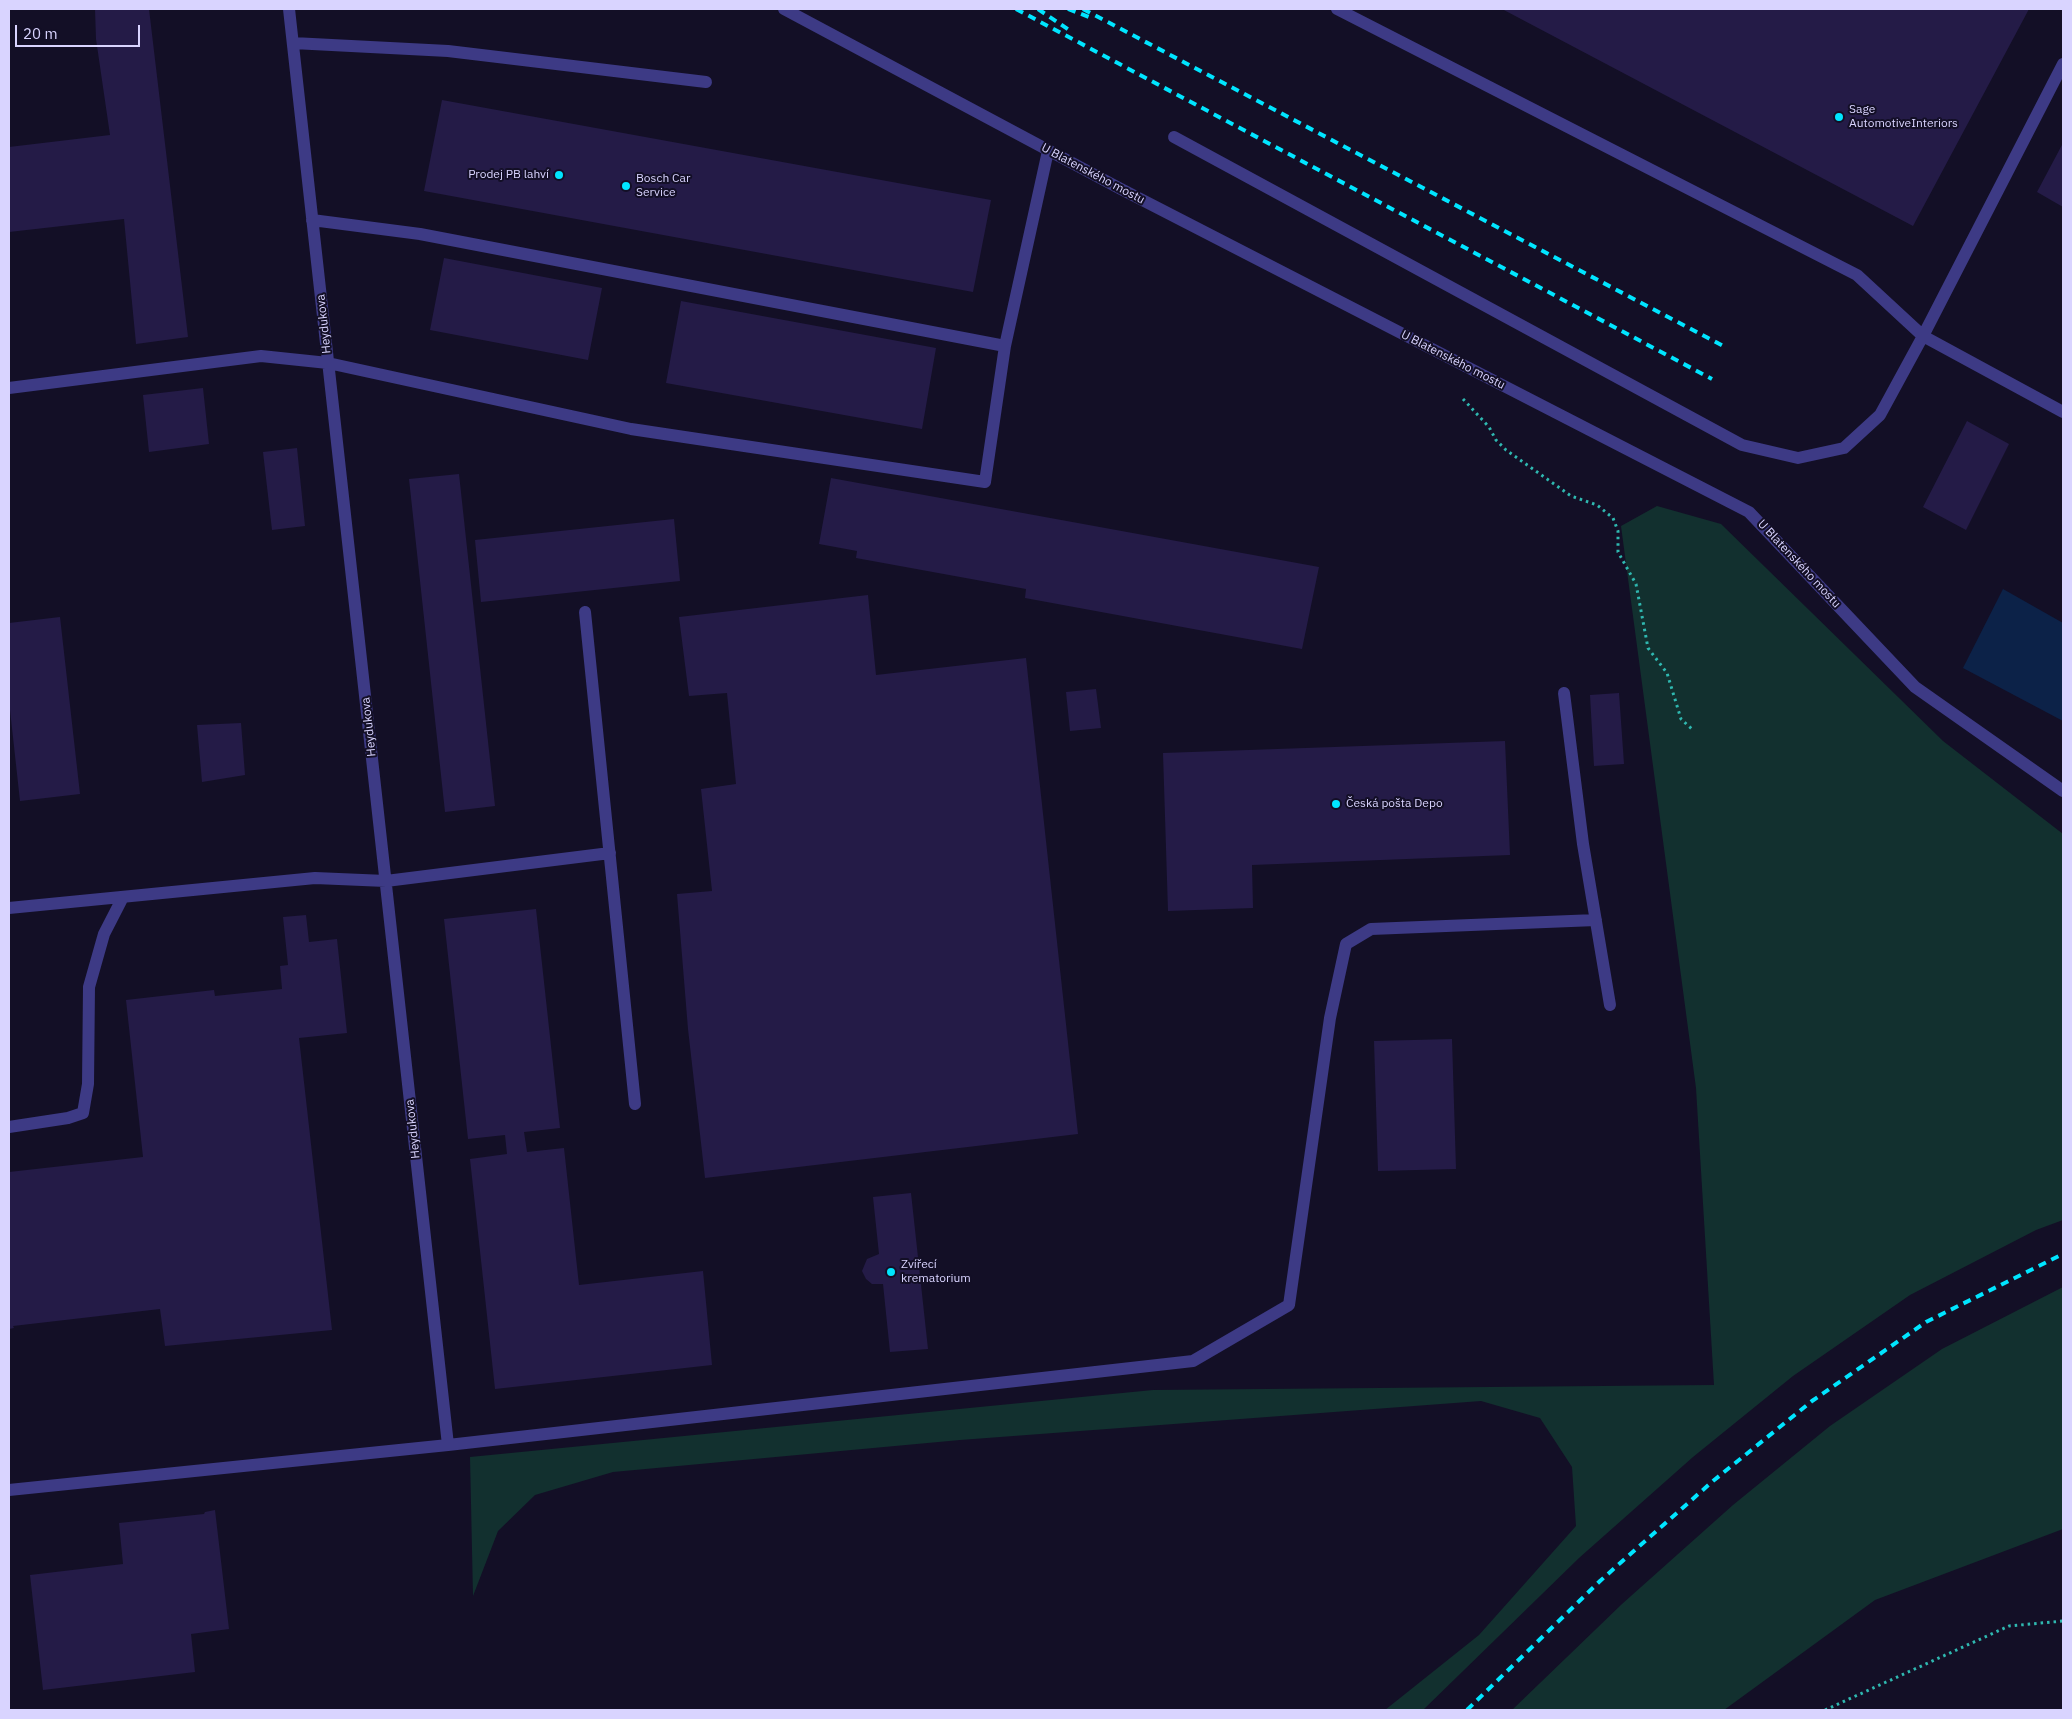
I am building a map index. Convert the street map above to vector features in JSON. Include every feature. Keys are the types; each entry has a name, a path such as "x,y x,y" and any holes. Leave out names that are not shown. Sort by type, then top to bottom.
{"street":[{"name":"Heydukova","path":"289,9 448,1445"},
{"name":"U Blatenského mostu","path":"784,9 1048,151 1749,512 1915,687 2063,791"},
{"path":"1337,9 1857,276 1923,336 2063,412"},
{"path":"293,42 448,50 706,82"},
{"path":"1174,137 1742,445 1798,458 1844,448 1880,415 1923,336 2063,64"},
{"path":"9,388 261,356 328,363 631,429 985,482 1006,346 1048,151"},
{"path":"312,220 420,234 1006,346"},
{"path":"586,612 635,1104"},
{"path":"1564,693 1583,844 1610,1006"},
{"path":"9,908 315,878 386,881 610,853"},
{"path":"9,1127 68,1118 83,1113 88,1084 89,987 104,934 123,897"},
{"path":"9,1490 448,1445 1193,1361 1289,1305 1330,1018 1346,944 1371,929 1596,920"}],"path":[{"path":"1457,393 1489,426 1496,440 1506,450 1571,496 1597,505 1613,518 1618,531 1618,552 1636,584 1648,648 1667,673 1681,718 1694,731"},
{"path":"1825,1710 2009,1626 2063,1621"}],"green space":[{"path":"1657,506 1721,524 1943,741 2063,834 2063,1220 2036,1230 1910,1295 1793,1376 1693,1457 1579,1558 1423,1710 1385,1710 1479,1635 1576,1526 1572,1467 1540,1418 1481,1401 960,1440 613,1472 535,1495 498,1531 473,1596 470,1457 1153,1390 1714,1385 1696,1088 1621,526"},
{"path":"2063,1287 2063,1529 1875,1600 1724,1710 1512,1710 1622,1604 1733,1505 1830,1426 1942,1349"}],"water":[{"path":"2003,589 2063,623 2063,721 1963,668"}],"building":[{"path":"95,9 149,9 188,337 136,344 124,219 9,232 9,147 110,135 96,39"},
{"name":"Sage AutomotiveInteriors","path":"1502,9 2029,9 1913,226"},
{"path":"442,100 991,200 973,292 424,191"},
{"path":"2063,143 2063,207 2037,192"},
{"path":"444,258 602,288 588,360 430,330"},
{"path":"681,301 936,348 922,429 666,383"},
{"path":"203,388 209,444 149,452 143,395"},
{"path":"1967,421 2009,444 1966,530 1923,507"},
{"path":"297,448 305,526 272,530 263,452"},
{"path":"459,474 495,806 445,812 409,479"},
{"path":"831,478 1319,567 1302,649 1025,598 1026,589 856,558 857,551 819,544"},
{"path":"674,519 680,581 481,602 475,540"},
{"path":"868,595 876,675 1026,658 1078,1134 705,1178 688,1029 677,894 712,891 701,789 736,784 727,693 689,696 679,617"},
{"path":"60,617 80,794 20,801 9,701 9,623"},
{"path":"1096,689 1101,728 1070,731 1066,692"},
{"path":"1619,693 1624,764 1594,766 1590,695"},
{"path":"241,723 245,775 202,782 197,725"},
{"name":"Česká pošta Depo","path":"1505,741 1510,855 1252,865 1253,908 1168,911 1163,753"},
{"path":"536,909 560,1128 524,1132 527,1152 564,1148 579,1285 703,1271 712,1365 495,1389 470,1159 507,1154 505,1135 468,1139 444,919"},
{"path":"306,915 309,942 337,939 347,1033 299,1038 332,1330 165,1346 160,1309 13,1326 14,1328 9,1329 9,1172 143,1157 126,1000 214,990 215,996 282,989 280,966 288,965 283,917"},
{"path":"1452,1039 1456,1169 1378,1171 1374,1041"},
{"name":"Zvířecí krematorium","path":"911,1193 928,1349 890,1352 883,1284 872,1284 866,1279 862,1271 867,1259 879,1254 873,1197"},
{"path":"215,1510 229,1629 191,1634 195,1672 43,1690 30,1575 123,1564 119,1523 204,1514 205,1512"}],"railway":[{"path":"1016,9 1712,379"},
{"path":"1038,9 1069,30"},
{"path":"1068,9 1089,17"},
{"path":"1083,9 1727,348"},
{"path":"1467,1710 1600,1581 1713,1481 1812,1401 1926,1322 2063,1254"}],"place":[{"name":"Sage AutomotiveInteriors","path":"1839,117"},
{"name":"Prodej PB lahví","path":"559,175"},
{"name":"Bosch Car Service","path":"626,186"},
{"name":"Česká pošta Depo","path":"1336,804"},
{"name":"Zvířecí krematorium","path":"891,1272"}]}
